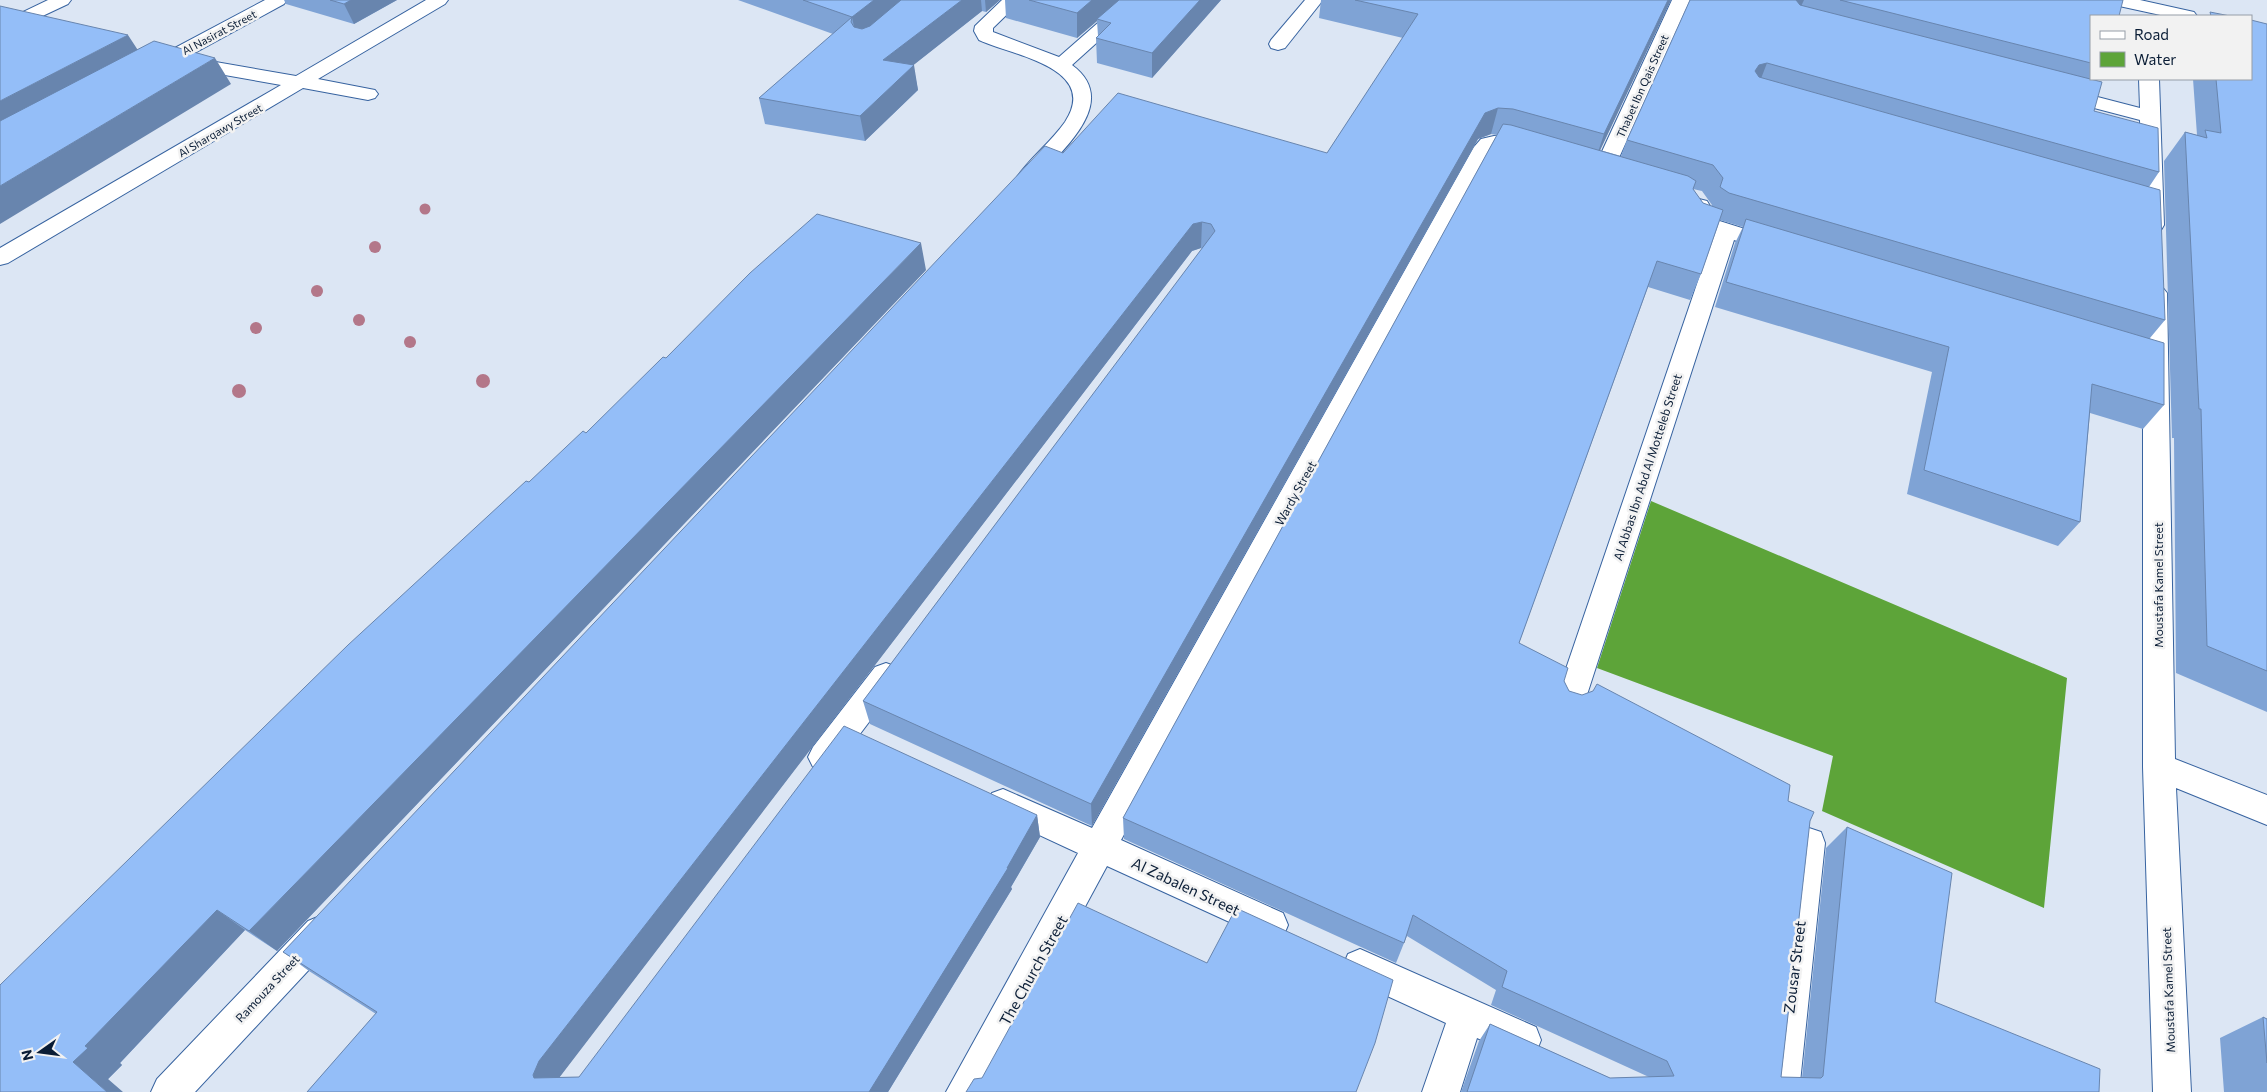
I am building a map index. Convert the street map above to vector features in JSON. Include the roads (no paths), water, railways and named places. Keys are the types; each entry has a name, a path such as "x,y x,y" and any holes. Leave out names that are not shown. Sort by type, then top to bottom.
{"street":[{"path":"4,25 62,0"},
{"name":"Al Nasirat Street","path":"146,64 168,59 278,0"},
{"name":"Al Sharqawy Street","path":"0,258 439,0"},
{"path":"1013,0 984,26 983,31 986,36 1047,58 1061,66 1081,84 1084,102 1077,119 1014,194"},
{"path":"1061,66 1135,0"},
{"path":"1278,44 1314,0"},
{"name":"Thabet Ibn Qais Street","path":"1603,171 1681,0"},
{"path":"2116,0 2147,12 2178,15"},
{"path":"4,25 42,30"},
{"path":"168,59 368,94"},
{"name":"Moustafa Kamel Street","path":"2149,80 2150,117 2143,208 2154,258 2147,358 2159,767 2172,1092"},
{"path":"2045,90 2150,117"},
{"name":"Wardy Street","path":"1101,848 1484,147 1492,142 1506,143 1550,156"},
{"path":"1686,195 1697,202 1699,206 1694,214 1696,219 1702,223 1791,251"},
{"name":"Al Abbas Ibn Abd Al Motteleb Street","path":"1569,704 1726,231"},
{"path":"809,778 858,737 904,652"},
{"path":"2159,767 2267,810"},
{"name":"Al Zabalen Street","path":"977,791 1298,937"},
{"name":"Zousar Street","path":"1780,1092 1808,843"},
{"name":"The Church Street","path":"965,1092 1101,848"},
{"name":"Ramouza Street","path":"170,1092 340,911"},
{"path":"1333,954 1547,1051"},
{"path":"1441,1092 1467,1015"}],"water":[{"path":"1651,501 2067,678 2044,908 1822,811 1833,756 1597,668"}]}
